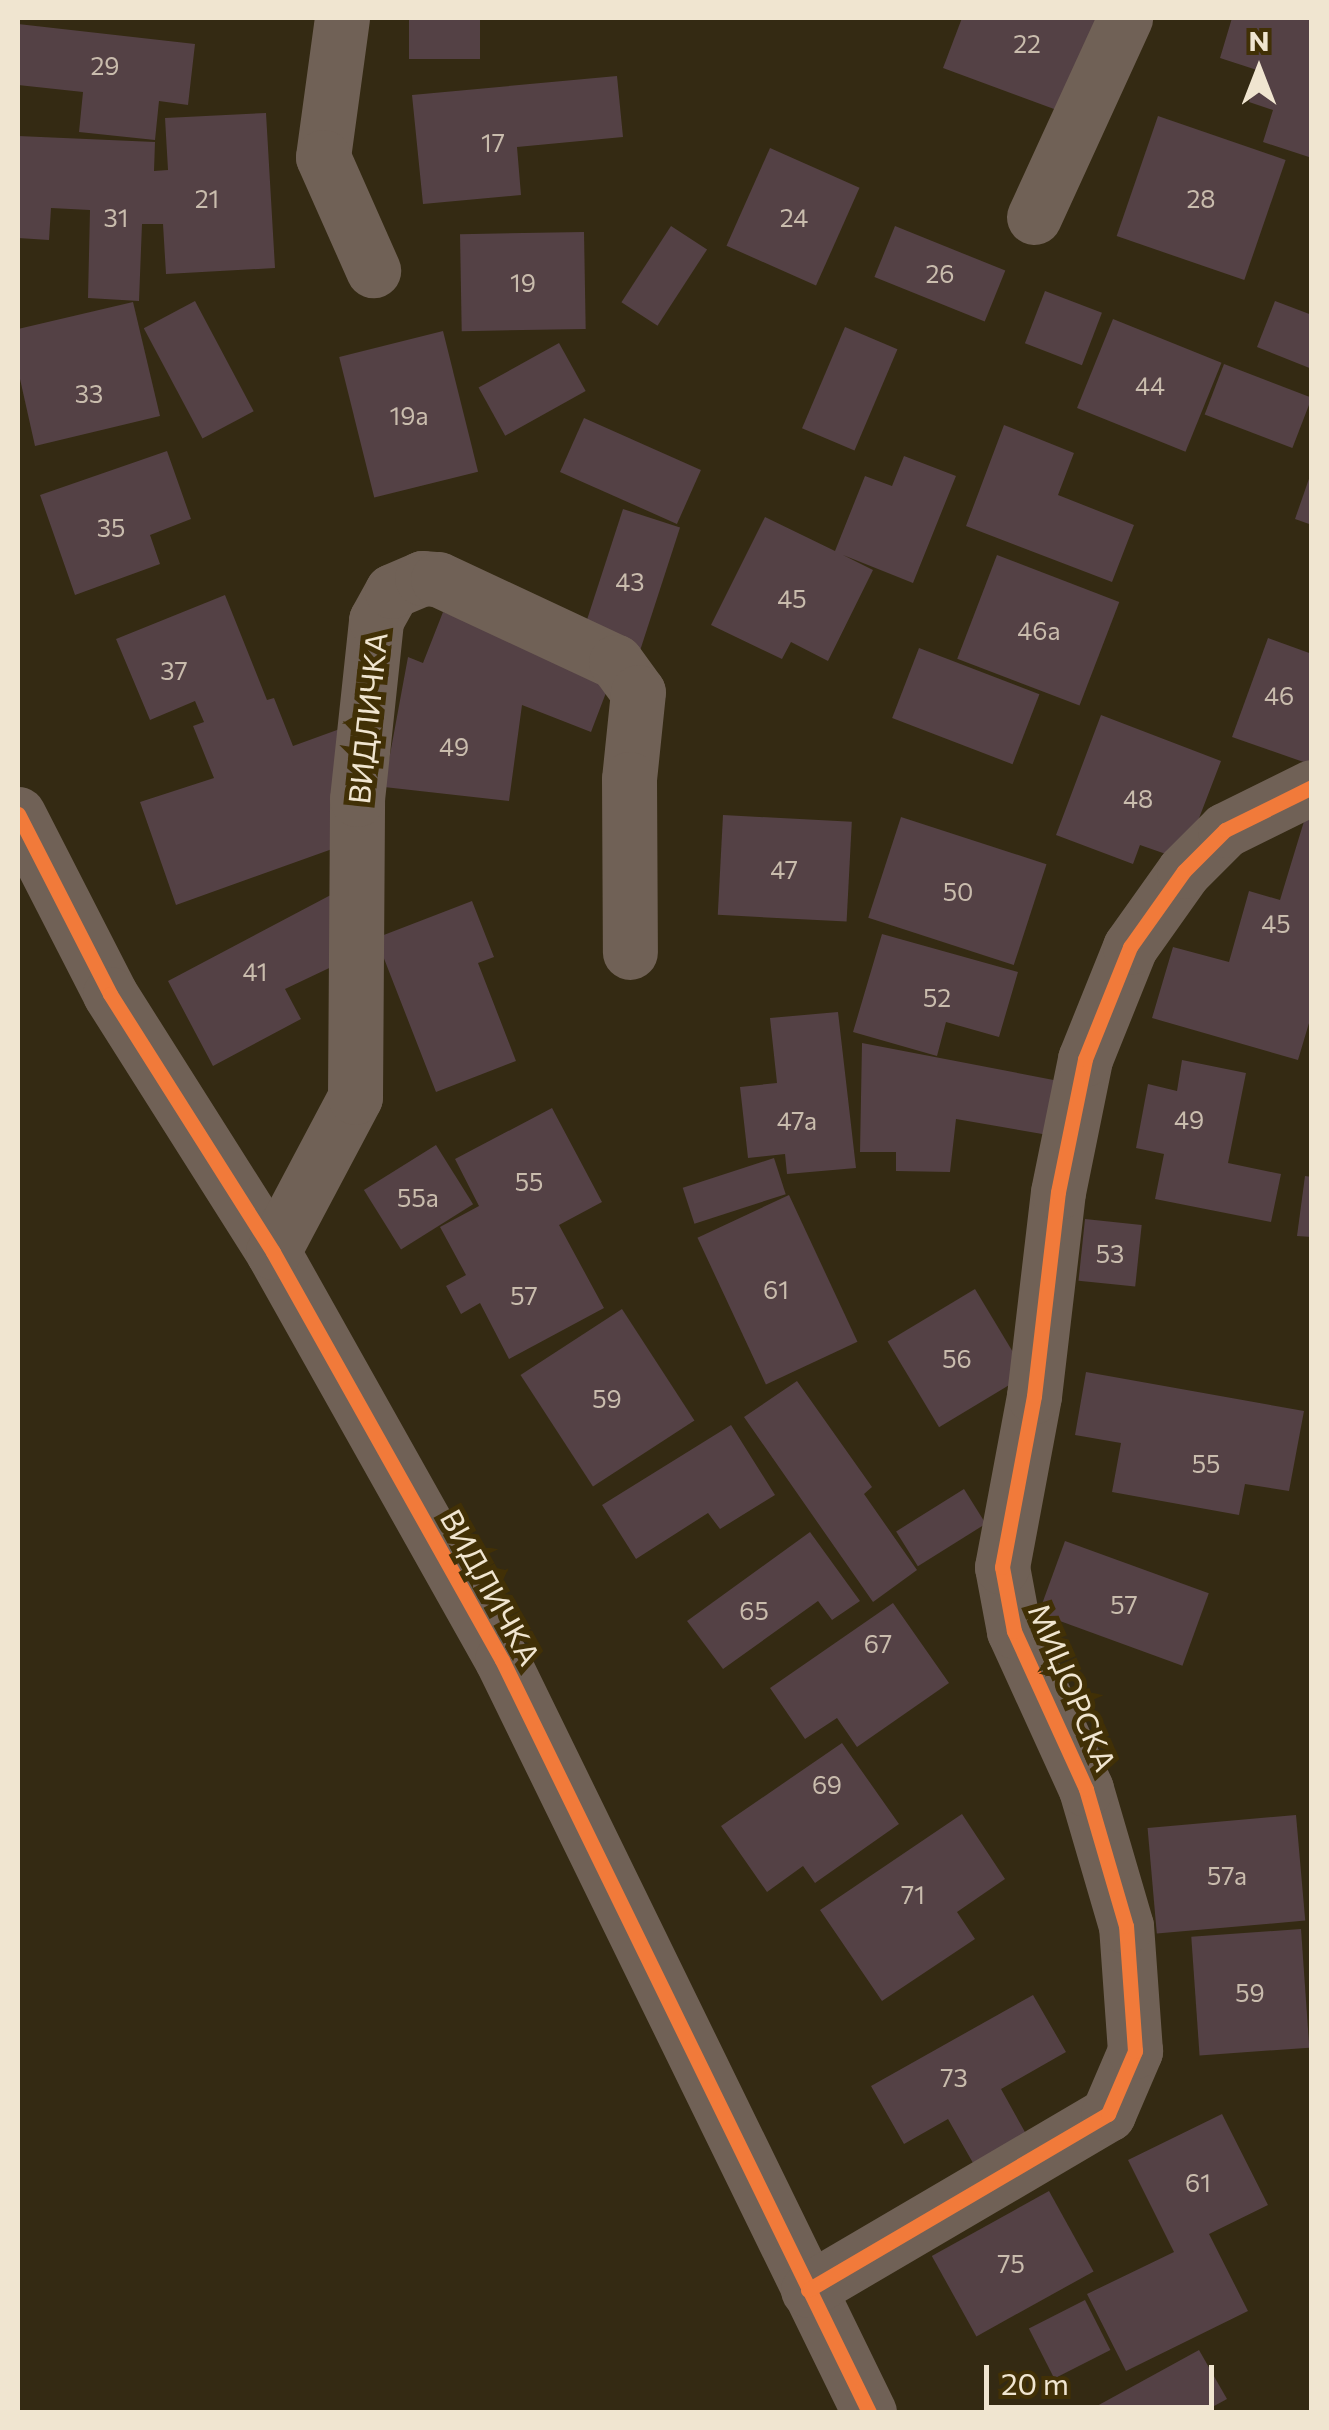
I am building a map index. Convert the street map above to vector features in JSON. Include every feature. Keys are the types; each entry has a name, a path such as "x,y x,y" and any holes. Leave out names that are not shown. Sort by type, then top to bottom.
{"street":[{"path":"342,18 323,157 373,270"},
{"path":"1034,217 1125,18"},
{"name":"ВИДЛИЧКА","path":"273,1252 355,1097 356,799 376,620 392,591 407,582 438,579 616,662 638,692 629,779 630,952"},
{"name":"МИЏОРСКА","path":"808,2290 1108,2114 1135,2051 1126,1926 1086,1789 1014,1631 1002,1568 1034,1396 1058,1192 1092,1043 1130,947 1184,870 1225,830 1312,788"},
{"name":"ВИДЛИЧКА","path":"18,814 110,994 273,1252 502,1660 869,2412"}],"building":[{"path":"409,18 480,18 480,59 409,59"},
{"path":"962,18 1110,18 1073,116 943,68"},
{"path":"1232,18 1312,18 1312,158 1263,142 1273,110 1249,102 1260,71 1220,58"},
{"path":"18,24 195,44 188,105 159,101 155,140 79,132 83,92 18,85"},
{"path":"617,76 623,137 517,147 521,195 423,204 412,95"},
{"path":"266,113 275,268 166,274 163,224 142,224 139,301 88,298 90,210 51,208 49,240 18,238 18,136 155,142 154,171 168,170 165,118"},
{"path":"1158,116 1286,160 1244,280 1117,236"},
{"path":"770,148 860,188 816,286 726,246"},
{"path":"671,226 707,249 658,326 621,302"},
{"path":"895,226 1005,271 985,322 874,277"},
{"path":"584,232 586,329 462,331 460,234"},
{"path":"1045,291 1102,313 1082,365 1025,343"},
{"path":"195,301 254,411 202,439 144,328"},
{"path":"1275,301 1312,315 1312,369 1257,347"},
{"path":"133,302 160,416 35,446 18,370 18,329"},
{"path":"1113,319 1221,363 1186,452 1077,408"},
{"path":"845,327 897,349 854,451 802,428"},
{"path":"443,331 478,472 374,498 339,357"},
{"path":"559,343 586,391 505,436 479,388"},
{"path":"1224,364 1312,398 1292,448 1205,414"},
{"path":"584,418 701,470 677,524 560,472"},
{"path":"1004,425 1074,453 1058,495 1134,525 1112,582 966,526"},
{"path":"167,451 191,519 150,535 160,564 75,595 40,495"},
{"path":"904,456 956,476 913,583 843,555 873,570 828,661 791,642 782,659 711,625 765,517 835,551 865,476 892,486"},
{"path":"1312,473 1312,525 1295,519"},
{"path":"623,509 680,528 639,653 582,635"},
{"path":"997,555 1119,602 1080,706 957,659"},
{"path":"225,595 267,700 274,698 293,746 348,726 335,848 176,905 140,802 214,778 193,726 204,722 195,701 150,720 116,639"},
{"path":"443,612 612,677 591,732 522,705 509,801 384,787 408,657 423,663"},
{"path":"1268,638 1312,654 1312,765 1232,737"},
{"path":"919,648 1039,694 1013,764 892,718"},
{"path":"1101,715 1221,761 1183,860 1140,845 1133,864 1056,835"},
{"path":"1312,795 1312,1013 1298,1060 1152,1018 1173,947 1229,962 1249,891 1280,900"},
{"path":"723,815 852,822 847,922 718,915"},
{"path":"901,817 1047,864 1014,965 868,918"},
{"path":"344,888 344,961 285,989 301,1019 213,1066 168,981"},
{"path":"472,901 494,957 478,963 516,1061 436,1092 376,938"},
{"path":"882,934 1018,972 999,1037 946,1022 937,1056 853,1032"},
{"path":"838,1012 856,1168 787,1174 785,1154 748,1158 740,1087 777,1083 770,1018"},
{"path":"862,1043 1064,1082 1054,1136 956,1119 950,1172 896,1171 896,1152 860,1152"},
{"path":"1182,1060 1246,1073 1228,1163 1281,1174 1271,1222 1155,1199 1164,1154 1136,1148 1148,1084 1177,1091"},
{"path":"552,1108 602,1202 559,1225 604,1308 509,1359 480,1303 461,1314 446,1286 466,1275 440,1227 479,1206 455,1159"},
{"path":"436,1145 473,1204 401,1249 364,1190"},
{"path":"774,1158 786,1194 694,1224 683,1188"},
{"path":"1305,1176 1312,1177 1312,1237 1297,1236"},
{"path":"789,1195 857,1342 766,1385 697,1238"},
{"path":"1085,1219 1142,1225 1135,1287 1079,1281"},
{"path":"975,1289 1027,1375 939,1427 888,1342"},
{"path":"622,1309 694,1421 593,1486 521,1375"},
{"path":"1086,1372 1304,1411 1289,1491 1245,1484 1239,1515 1112,1492 1121,1443 1075,1435"},
{"path":"797,1381 872,1487 864,1494 917,1570 873,1602 744,1417"},
{"path":"731,1425 775,1495 720,1529 708,1513 636,1559 602,1505"},
{"path":"964,1489 986,1524 918,1566 896,1531"},
{"path":"810,1532 860,1601 832,1620 818,1601 723,1669 687,1621"},
{"path":"1065,1541 1209,1593 1182,1666 1039,1613"},
{"path":"893,1603 949,1683 857,1747 837,1718 805,1739 770,1688"},
{"path":"842,1743 899,1824 815,1883 803,1866 767,1892 721,1826"},
{"path":"962,1814 1005,1879 957,1912 975,1939 882,2001 820,1910"},
{"path":"1296,1815 1305,1921 1157,1934 1148,1828"},
{"path":"1301,1929 1309,2048 1200,2055 1191,1937"},
{"path":"1033,1995 1066,2052 1001,2089 1030,2141 977,2170 948,2119 904,2144 871,2086"},
{"path":"1222,2114 1268,2205 1209,2234 1248,2311 1126,2371 1087,2294 1174,2252 1128,2160"},
{"path":"1049,2191 1094,2271 976,2336 932,2256"},
{"path":"1085,2300 1110,2350 1054,2378 1029,2329"},
{"path":"1199,2350 1227,2399 1203,2412 1086,2412"}],"cycle path":[{"path":"808,2290 1108,2114 1135,2051 1126,1926 1086,1789 1014,1631 1002,1567 1034,1396 1058,1192 1085,1059 1130,947 1184,871 1225,830 1312,787"},
{"path":"18,814 110,994 273,1252 502,1660 869,2412"}]}
